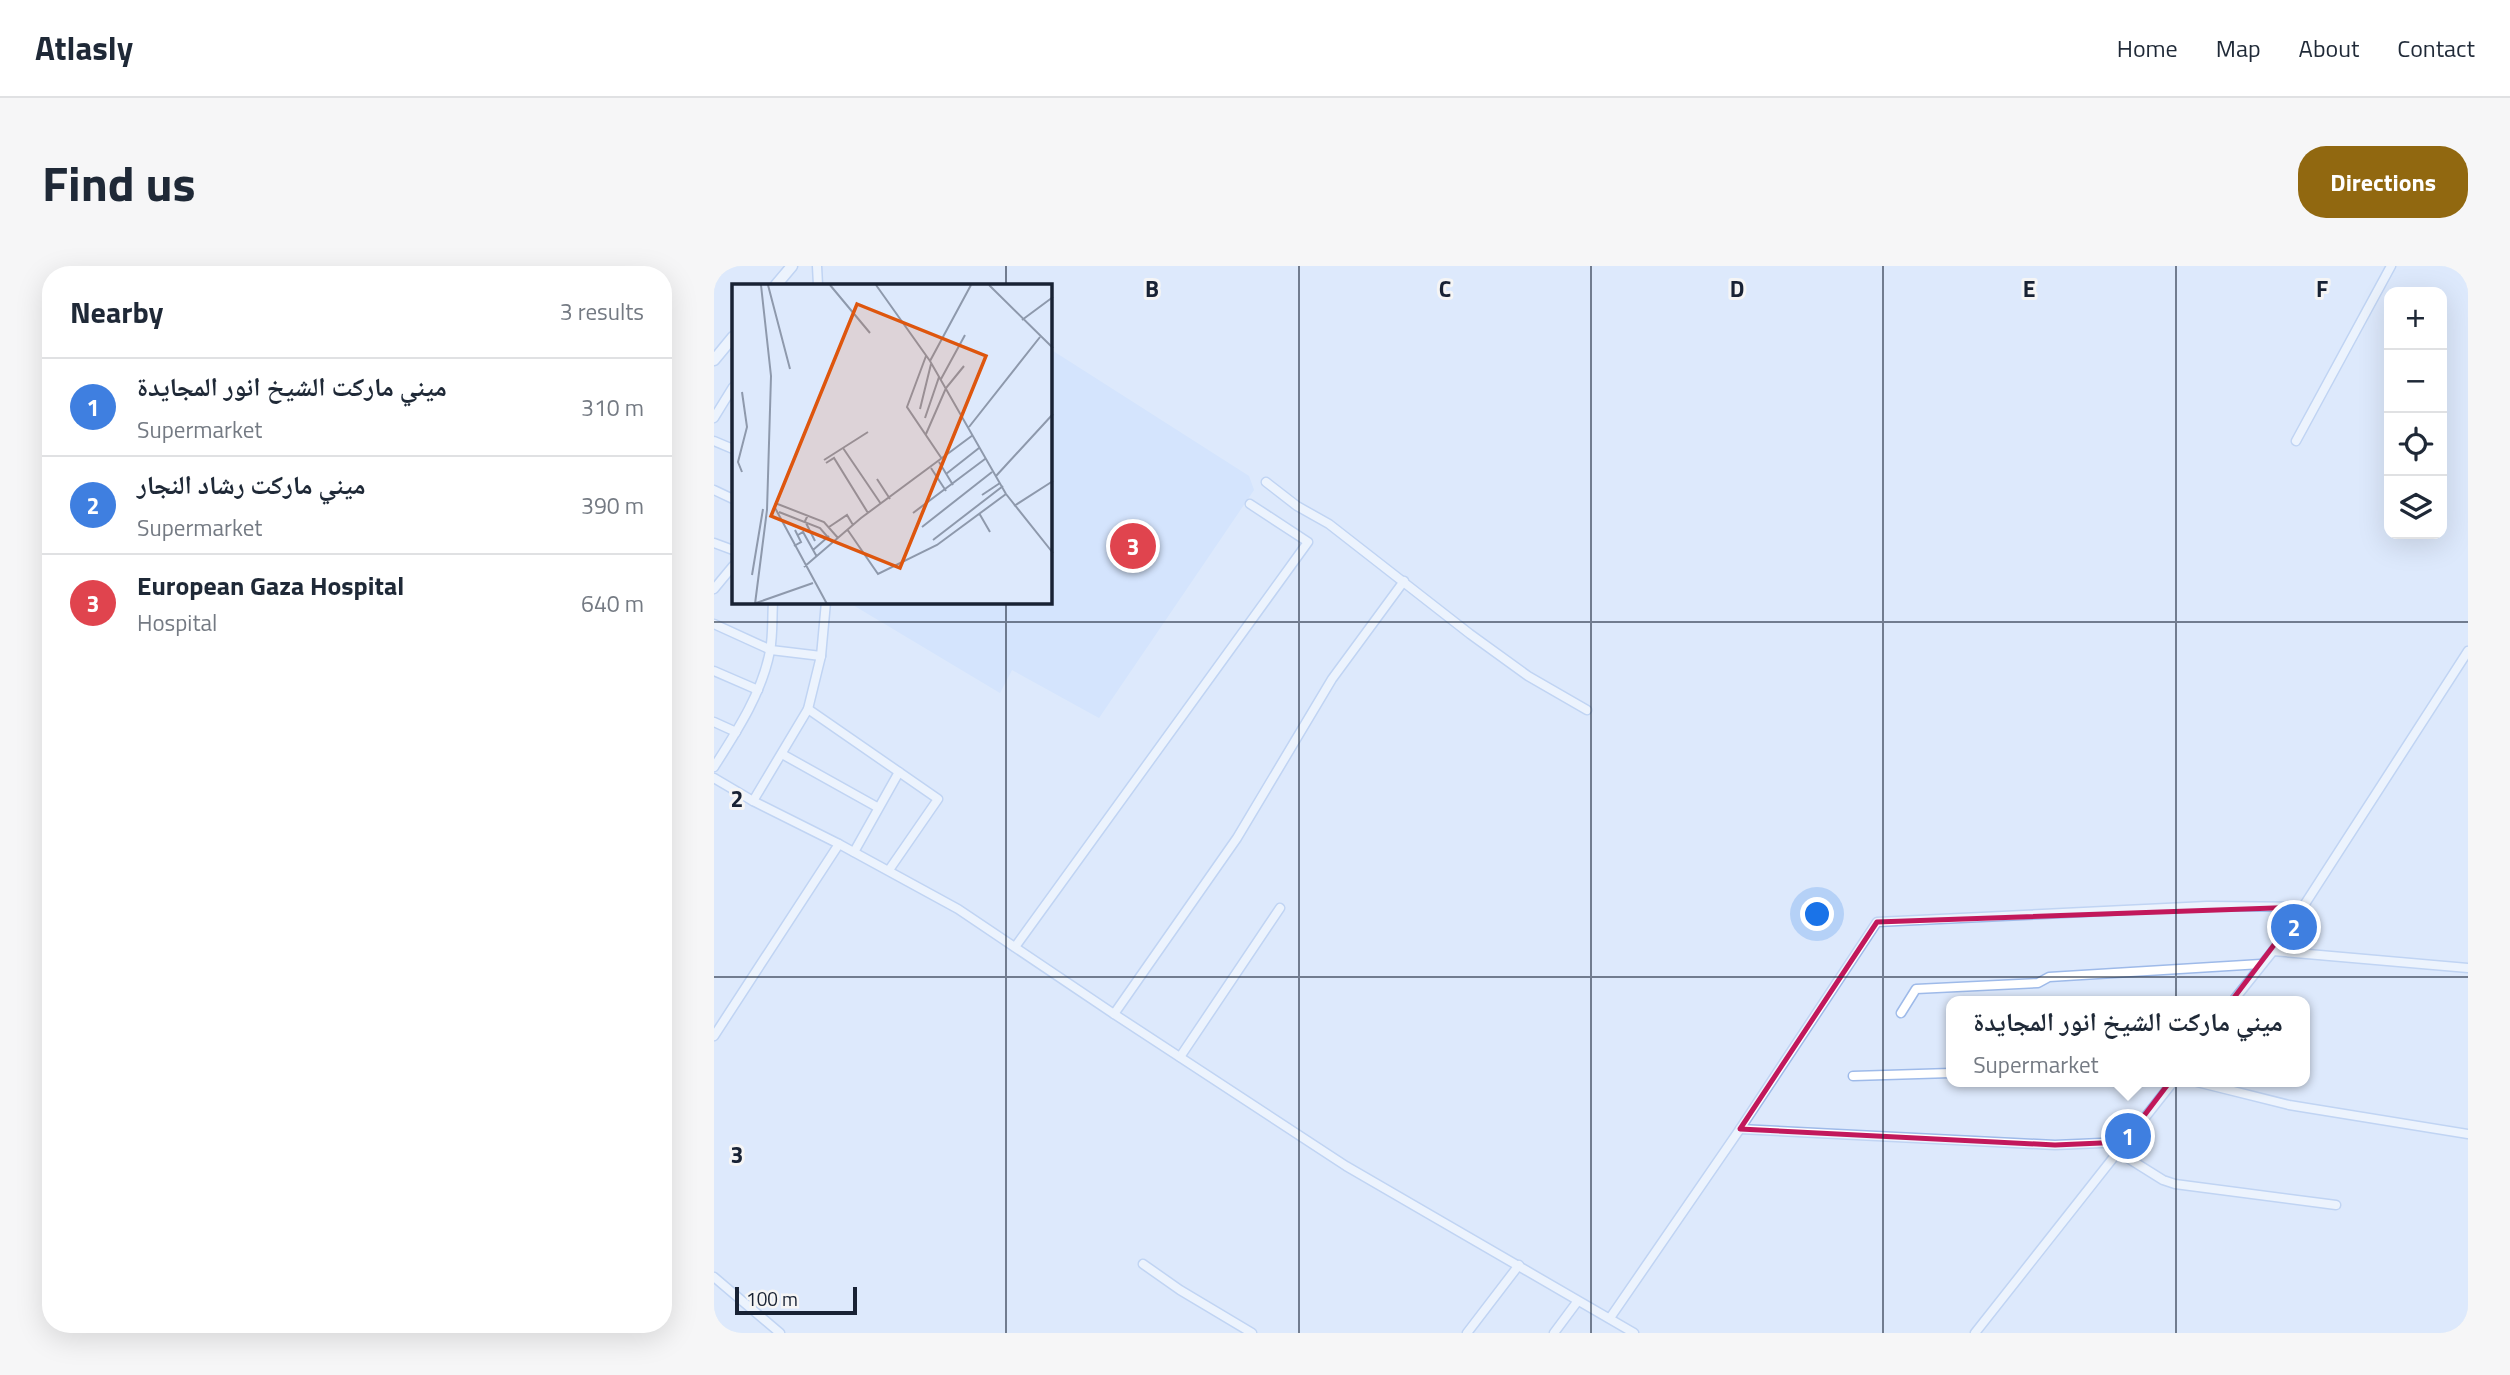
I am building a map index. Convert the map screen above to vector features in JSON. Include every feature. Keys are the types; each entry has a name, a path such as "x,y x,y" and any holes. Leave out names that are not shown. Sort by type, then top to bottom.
{"street":[{"path":"777,284 792,266"},
{"path":"817,266 818,284"},
{"path":"2296,441 2391,266"},
{"path":"714,360 732,338"},
{"path":"714,418 729,400"},
{"path":"714,440 732,449"},
{"path":"1266,482 1297,506 1329,524 1528,676 1587,710"},
{"path":"714,490 732,499"},
{"path":"1015,947 1308,542 1250,504"},
{"path":"714,543 732,550"},
{"path":"714,589 732,567"},
{"path":"1114,1014 1237,838 1332,679 1404,581"},
{"path":"714,767 758,691 771,650 774,604"},
{"path":"753,801 808,709 821,656 826,604"},
{"path":"714,624 771,650 821,656"},
{"path":"2237,996 2273,951 2468,651"},
{"path":"714,671 758,691"},
{"path":"808,709 938,799 888,870"},
{"path":"714,722 736,732"},
{"path":"782,754 877,807"},
{"path":"854,852 899,772"},
{"path":"714,778 958,909 1346,1166 1634,1333"},
{"path":"714,1036 839,844"},
{"path":"1610,1318 1740,1129 1877,922 2207,906 2303,906"},
{"path":"1180,1057 1280,908"},
{"path":"2273,951 2468,968"},
{"path":"1901,1013 1916,989 2038,984 2049,977 2261,964"},
{"path":"1853,1076 1946,1073"},
{"path":"1975,1333 2169,1087"},
{"path":"2217,1087 2289,1105 2468,1134"},
{"path":"1740,1129 2055,1145 2124,1142"},
{"path":"2124,1142 2123,1155 2163,1180 2175,1184 2336,1205"},
{"path":"1143,1264 1180,1290 1252,1333"},
{"path":"1466,1333 1519,1265"},
{"path":"714,1276 780,1333"},
{"path":"1554,1333 1577,1302"}],"highlighted area":[{"path":"2303,907 2124,1142 2055,1145 1740,1129 1877,922"}],"shaded area":[{"path":"1052,350 1249,476 1254,490 1099,718 1012,670 1000,693 853,605 1052,604"}],"place":[{"name":"European Gaza Hospital","path":"1133,546"},
{"name":"ميني ماركت رشاد النجار","path":"2294,927"},
{"name":"ميني ماركت الشيخ انور المجايدة","path":"2128,1136"}]}
